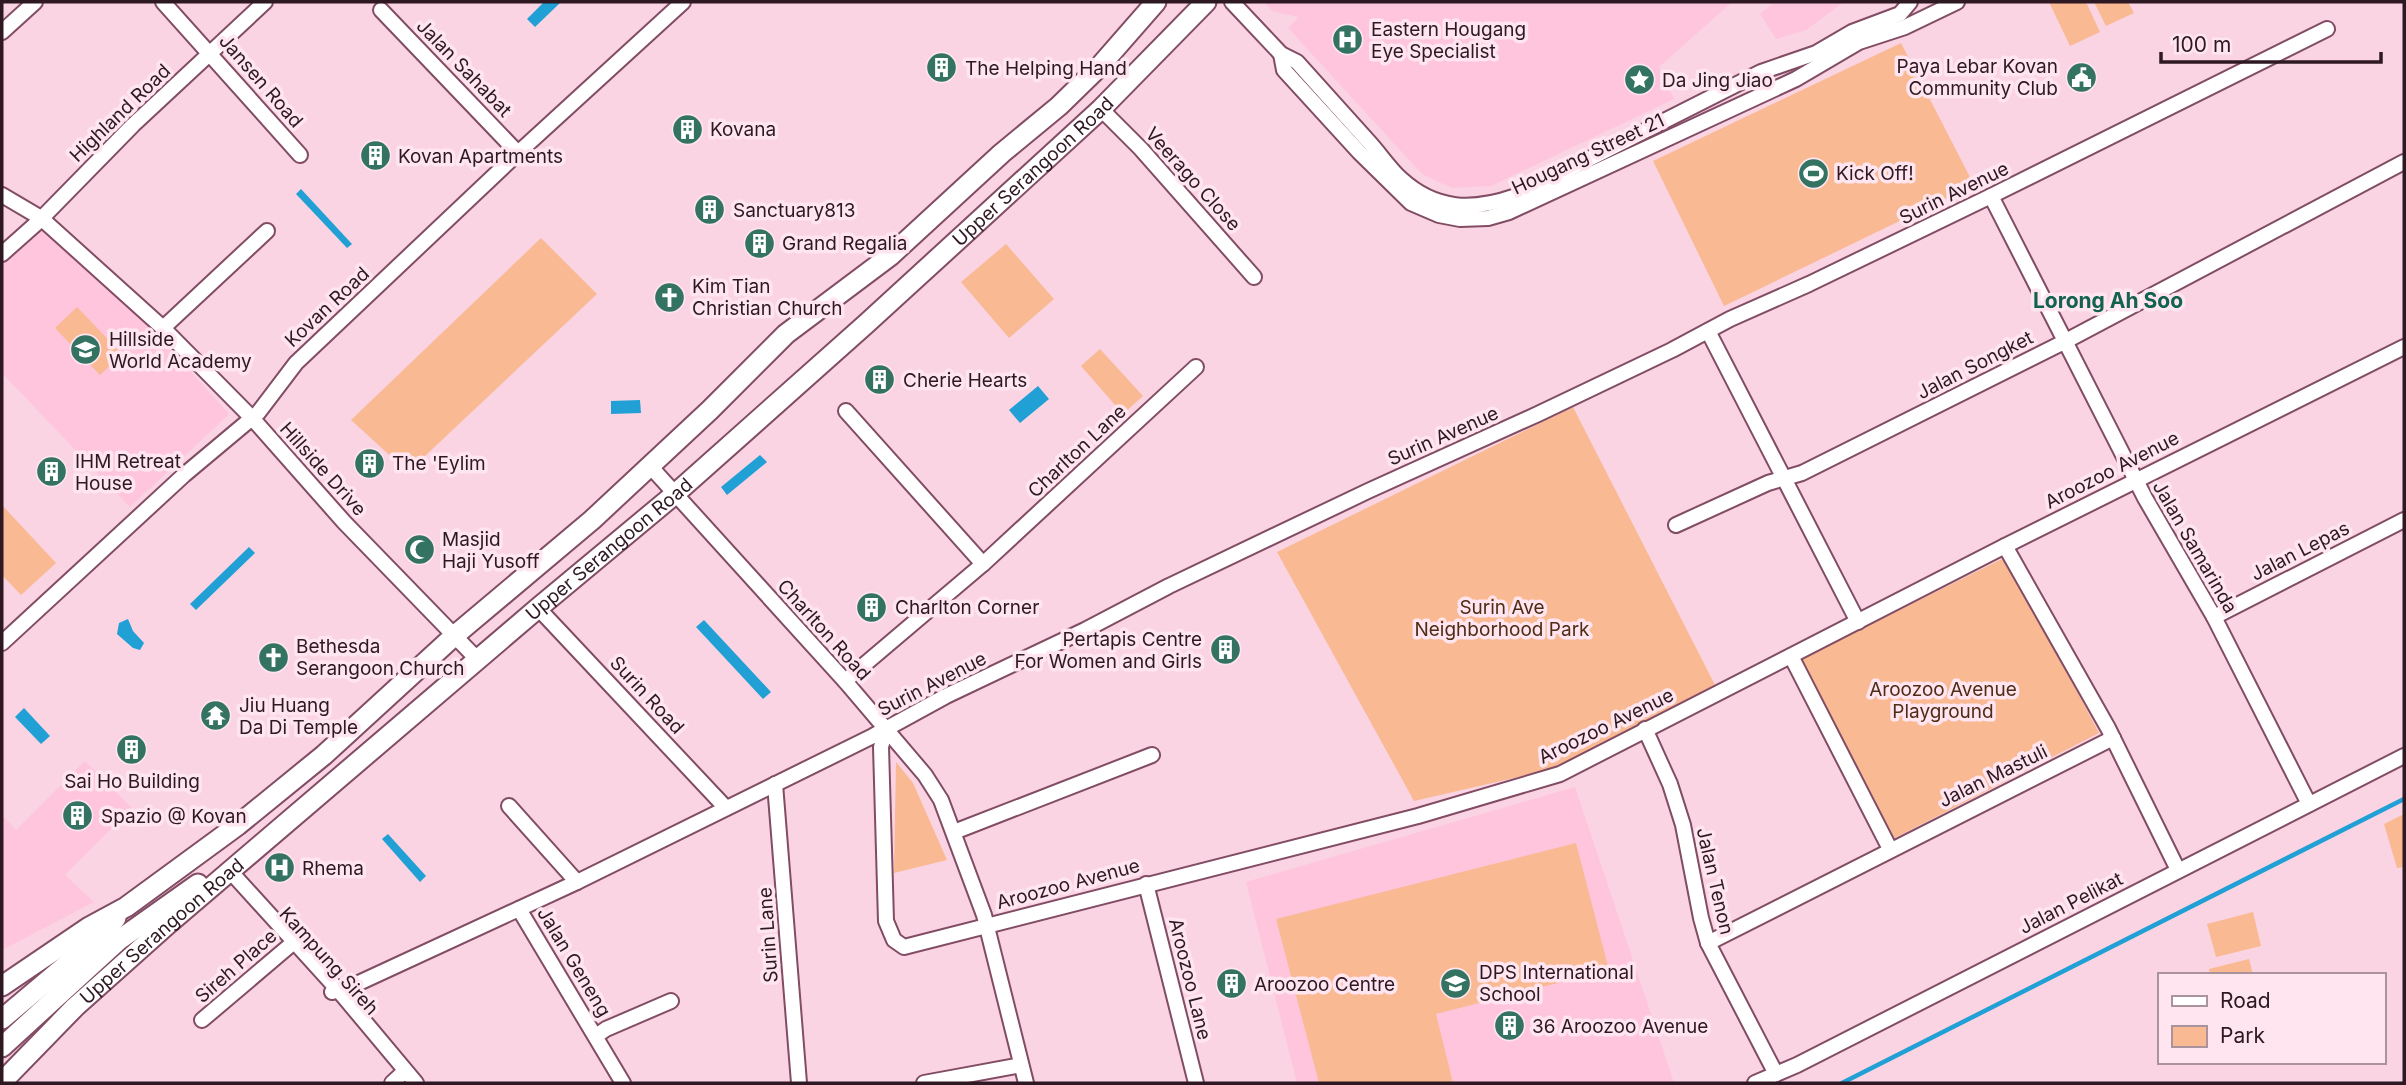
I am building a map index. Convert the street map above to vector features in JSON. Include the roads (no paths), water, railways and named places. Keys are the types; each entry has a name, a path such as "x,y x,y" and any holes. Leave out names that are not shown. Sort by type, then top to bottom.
{"main road":[{"name":"Upper Serangoon Road","path":"7,976 125,907 238,825 294,780 370,715 454,636 592,520 786,334 890,256 1002,153 1059,106 1100,66 1156,2"},
{"name":"Upper Serangoon Road","path":"2,1082 75,1007 227,873 675,494 866,324 1101,109 1206,2"},
{"path":"2,1047 119,940 291,820"},
{"path":"2,1019 104,933 125,907"}],"street":[{"path":"2,32 35,2"},
{"name":"Jansen Road","path":"163,2 300,155"},
{"name":"Highland Road","path":"2,254 133,125 265,2"},
{"name":"Kovan Road","path":"2,643 184,475 252,418 296,363 518,153 683,2"},
{"name":"Hougang Street 21","path":"1232,2 1281,54 1297,62 1410,187 1443,203 1471,207 1492,204 1516,195 1761,72 1815,53 1852,32 1900,14 1910,2"},
{"name":"Hougang Street 21","path":"1281,54 1284,70 1359,152 1411,203 1439,215 1460,219 1488,218 1509,212 1796,79 1859,42 1905,27 1957,2"},
{"name":"Jalan Sahabat","path":"381,10 518,153"},
{"name":"Surin Avenue","path":"336,991 577,882 1170,586 1992,197 2327,29"},
{"name":"Veerago Close","path":"1101,109 1141,149 1254,277"},
{"name":"Jalan Songket","path":"1676,525 1751,490 1802,473 2064,342 2404,162"},
{"name":"Hillside Drive","path":"2,195 41,218 163,328 252,418 344,522 478,660"},
{"name":"Jalan Samarinda","path":"1992,197 2136,481 2214,617 2309,804"},
{"path":"163,328 267,231"},
{"path":"1708,331 1858,622"},
{"name":"Aroozoo Avenue","path":"886,729 881,747 886,921 891,934 898,944 904,947 1418,816 1560,774 2005,546 2402,352"},
{"name":"Charlton Lane","path":"845,681 983,564 1196,367"},
{"path":"846,411 983,564"},
{"name":"Charlton Road","path":"650,466 845,681 925,775 941,800 987,926 1026,1083"},
{"name":"Jalan Lepas","path":"2214,617 2404,520"},
{"path":"2005,546 2113,738 2178,870"},
{"name":"Surin Road","path":"538,608 726,808"},
{"path":"1791,656 1889,849"},
{"name":"Jalan Tenon","path":"1645,729 1670,784 1684,825 1701,918 1709,943 1776,1074"},
{"name":"Jalan Mastuli","path":"1709,943 1889,849 2113,738"},
{"path":"954,832 1152,755"},
{"name":"Jalan Pelikat","path":"1755,1083 2404,757"},
{"name":"Surin Lane","path":"775,784 799,1083"},
{"path":"509,806 577,882"},
{"name":"Kampung Sireh","path":"227,873 336,991 399,1069 405,1071 416,1083"},
{"name":"Aroozoo Lane","path":"1146,884 1196,1083"},
{"name":"Jalan Geneng","path":"519,909 623,1083"},
{"name":"Sireh Place","path":"202,1020 292,943"},
{"name":"Jalan Geneng","path":"596,1036 606,1028 671,1000"},
{"path":"924,1083 1021,1065"},
{"path":"392,1083 405,1071"}],"water":[{"path":"544,2 561,2 535,27 527,19"},
{"path":"301,189 352,244 347,248 296,194"},
{"path":"1038,386 1049,399 1020,423 1009,410"},
{"path":"640,400 641,413 611,414 611,401"},
{"path":"760,455 767,462 727,495 721,487"},
{"path":"249,547 255,553 196,610 190,604"},
{"path":"128,619 133,631 144,643 140,650 133,648 117,634 119,623"},
{"path":"704,620 771,692 763,699 696,627"},
{"path":"24,708 50,736 41,744 15,717"},
{"path":"388,834 426,876 420,882 382,839"}],"waterway":[{"path":"1842,1083 2404,799"}],"place":[{"name":"Eastern Hougang Eye Specialist","path":"1348,40"},
{"name":"The Helping Hand","path":"942,68"},
{"name":"Paya Lebar Kovan Community Club","path":"2081,77"},
{"name":"Da Jing Jiao","path":"1639,80"},
{"name":"Kovana","path":"687,129"},
{"name":"Kovan Apartments","path":"375,156"},
{"name":"Kick Off!","path":"1813,173"},
{"name":"Sanctuary813","path":"710,210"},
{"name":"Grand Regalia","path":"759,243"},
{"name":"Kim Tian Christian Church","path":"669,297"},
{"name":"Hillside World Academy","path":"86,350"},
{"name":"Cherie Hearts","path":"880,380"},
{"name":"The 'Eylim","path":"369,463"},
{"name":"IHM Retreat House","path":"52,472"},
{"name":"Masjid Haji Yusoff","path":"419,550"},
{"name":"Charlton Corner","path":"872,607"},
{"name":"Pertapis Centre For Women and Girls","path":"1225,650"},
{"name":"Bethesda Serangoon Church","path":"273,657"},
{"name":"Jiu Huang Da Di Temple","path":"216,716"},
{"name":"Sai Ho Building","path":"132,750"},
{"name":"Spazio @ Kovan","path":"78,816"},
{"name":"Rhema","path":"279,868"},
{"name":"DPS International School","path":"1456,983"},
{"name":"Aroozoo Centre","path":"1231,984"},
{"name":"36 Aroozoo Avenue","path":"1509,1026"}],"district":[{"name":"Lorong Ah Soo","path":"2108,300"}],"park label":[{"name":"Surin Ave Neighborhood Park","path":"1502,618"},
{"name":"Aroozoo Avenue Playground","path":"1943,700"}]}
